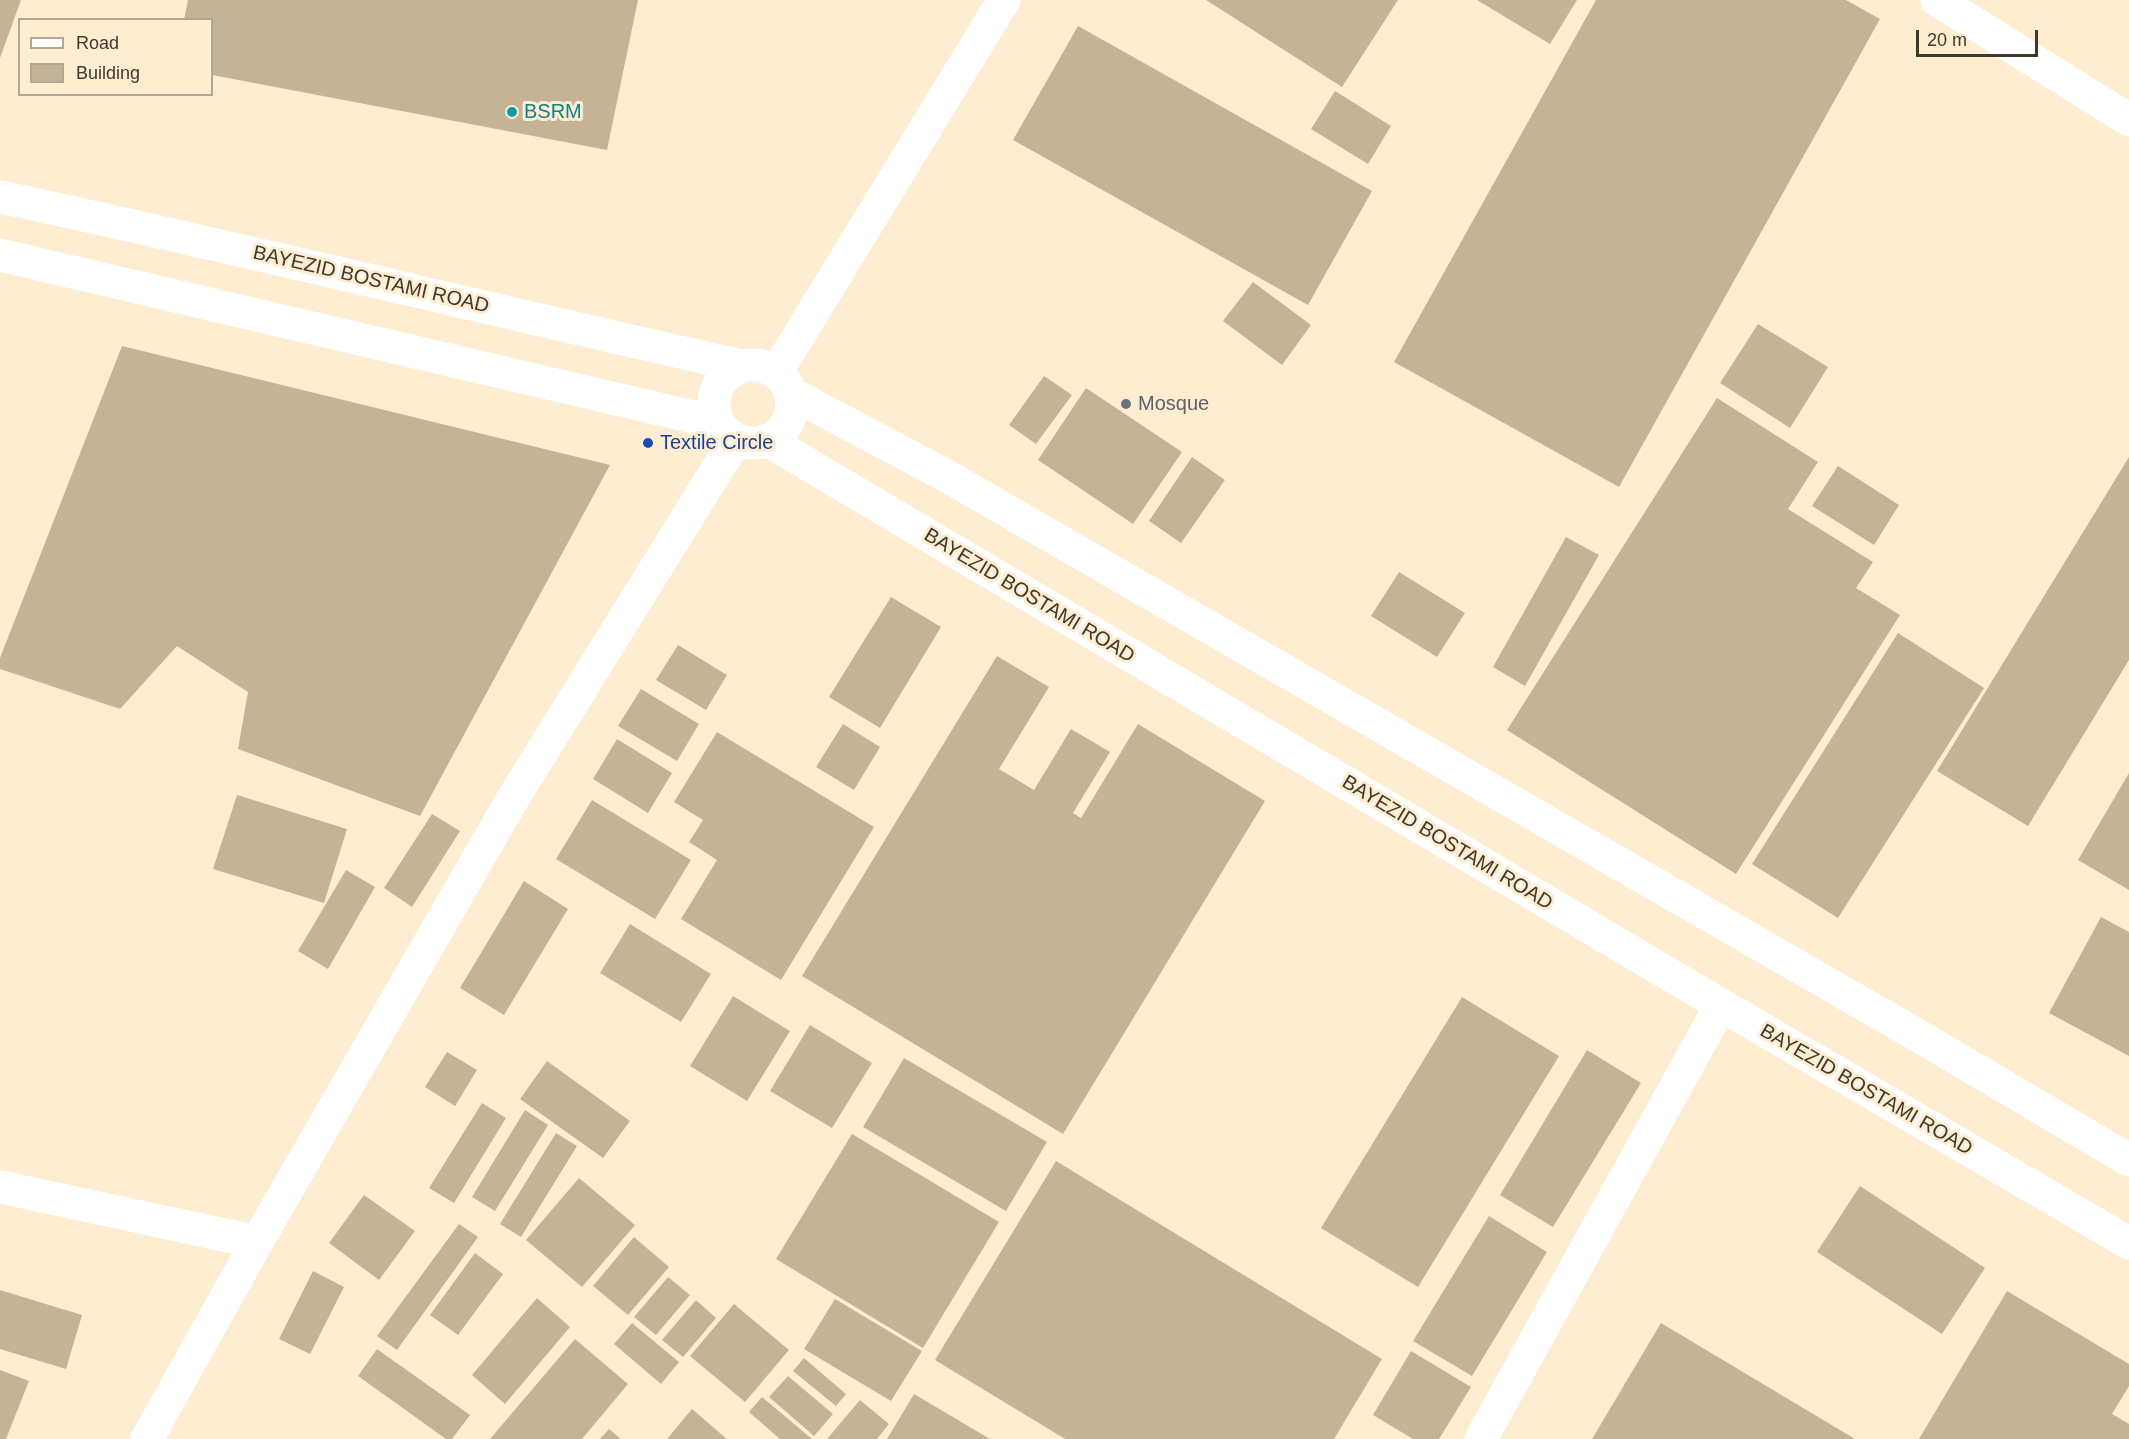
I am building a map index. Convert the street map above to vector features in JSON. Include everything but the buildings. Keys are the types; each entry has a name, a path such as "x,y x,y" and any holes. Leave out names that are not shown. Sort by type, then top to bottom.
{"main road":[{"path":"1004,0 783,383 791,408 788,421 779,433 741,434 714,413 714,393 725,376 742,366 760,365 783,383 1917,1035 2129,1160"},
{"path":"1937,0 2129,120"},
{"name":"BAYEZID BOSTAMI ROAD","path":"0,197 231,247 742,366"},
{"name":"BAYEZID BOSTAMI ROAD","path":"0,255 741,434 2129,1243"},
{"path":"147,1439 257,1242 512,800 741,434"},
{"path":"1481,1439 1720,1005"},
{"path":"0,1187 257,1242"}],"place":[{"name":"BSRM","path":"512,112"},
{"name":"Mosque","path":"1126,404"},
{"name":"Textile Circle","path":"648,443"}]}
